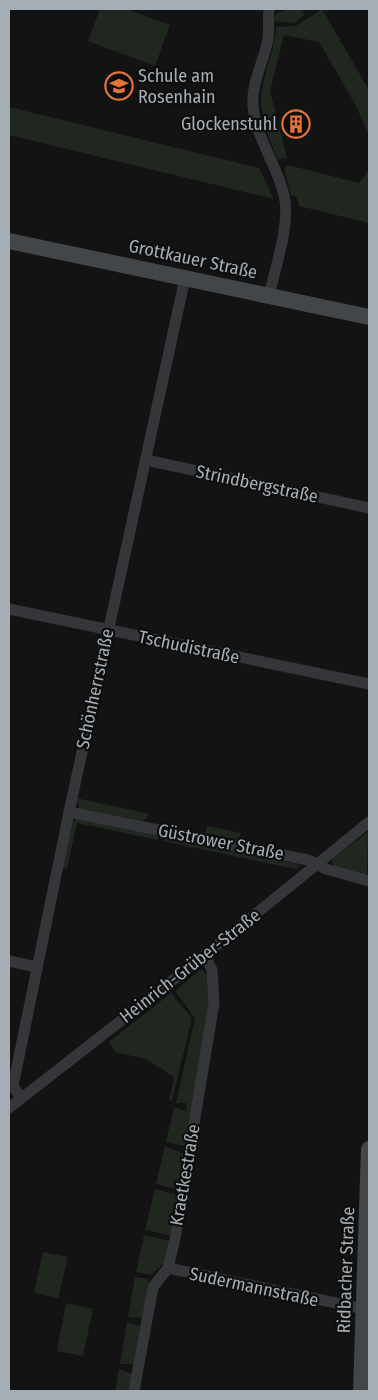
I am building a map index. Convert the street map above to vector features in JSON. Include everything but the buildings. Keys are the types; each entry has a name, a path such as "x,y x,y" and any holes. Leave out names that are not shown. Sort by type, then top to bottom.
{"street":[{"path":"269,9 268,39 252,103 256,127 275,168 286,204 285,221 269,296"},
{"name":"Grottkauer Straße","path":"9,241 369,317"},
{"name":"Schönherrstraße","path":"21,1098 13,1086 69,812 185,278"},
{"name":"Strindbergstraße","path":"146,460 369,508"},
{"name":"Tschudistraße","path":"9,609 369,684"},
{"name":"Güstrower Straße","path":"69,812 308,860 326,869 369,881"},
{"name":"Heinrich-Grüber-Straße","path":"9,1108 205,955 369,822"},
{"name":"Kraetkestraße","path":"134,1391 153,1287 168,1268 214,1003 212,970 205,955"},
{"path":"9,961 37,967"},
{"name":"Ridbacher Straße","path":"361,1391 367,1310 369,1149"},
{"name":"Sudermannstraße","path":"168,1268 367,1310"}],"shaded area":[{"path":"100,9 127,9 170,25 155,66 88,41"},
{"path":"289,9 301,9 305,15 294,23 273,21 277,13"},
{"path":"322,9 369,90 369,135 355,104 319,42 284,35 270,91 287,158 278,160 264,123 261,104 263,84 276,27 296,26"},
{"path":"9,107 259,168 274,199 9,135"},
{"path":"288,165 359,183 369,170 369,223 299,206 297,197 291,195 284,169"},
{"path":"76,798 150,814 144,821 80,809"},
{"path":"76,819 159,834 158,840 77,823 67,869 62,868 71,823"},
{"path":"207,826 241,833 239,840 205,833"},
{"path":"368,832 367,875 335,867 332,863 333,858"},
{"path":"165,836 175,837 174,840 198,845 206,843 300,865 295,869 163,841"},
{"path":"201,969 208,976 211,991 188,1143 185,1146 166,1142 174,1107 186,1111 187,1103 176,1103 195,1018 175,991"},
{"path":"171,993 192,1018 172,1101 169,1101 174,1077 146,1059 115,1052 109,1042"},
{"path":"165,1146 187,1155 180,1190 156,1184"},
{"path":"155,1189 179,1195 172,1236 145,1230"},
{"path":"144,1235 171,1241 166,1261 151,1275 136,1272"},
{"path":"43,1252 68,1257 58,1298 34,1293"},
{"path":"135,1277 149,1279 142,1318 128,1317"},
{"path":"66,1303 93,1309 83,1356 57,1351"},
{"path":"127,1322 140,1326 134,1364 120,1364"},
{"path":"119,1369 132,1374 129,1391 115,1391"}],"place":[{"name":"Schule am Rosenhain","path":"119,86"},
{"name":"Glockenstuhl","path":"296,124"}]}
